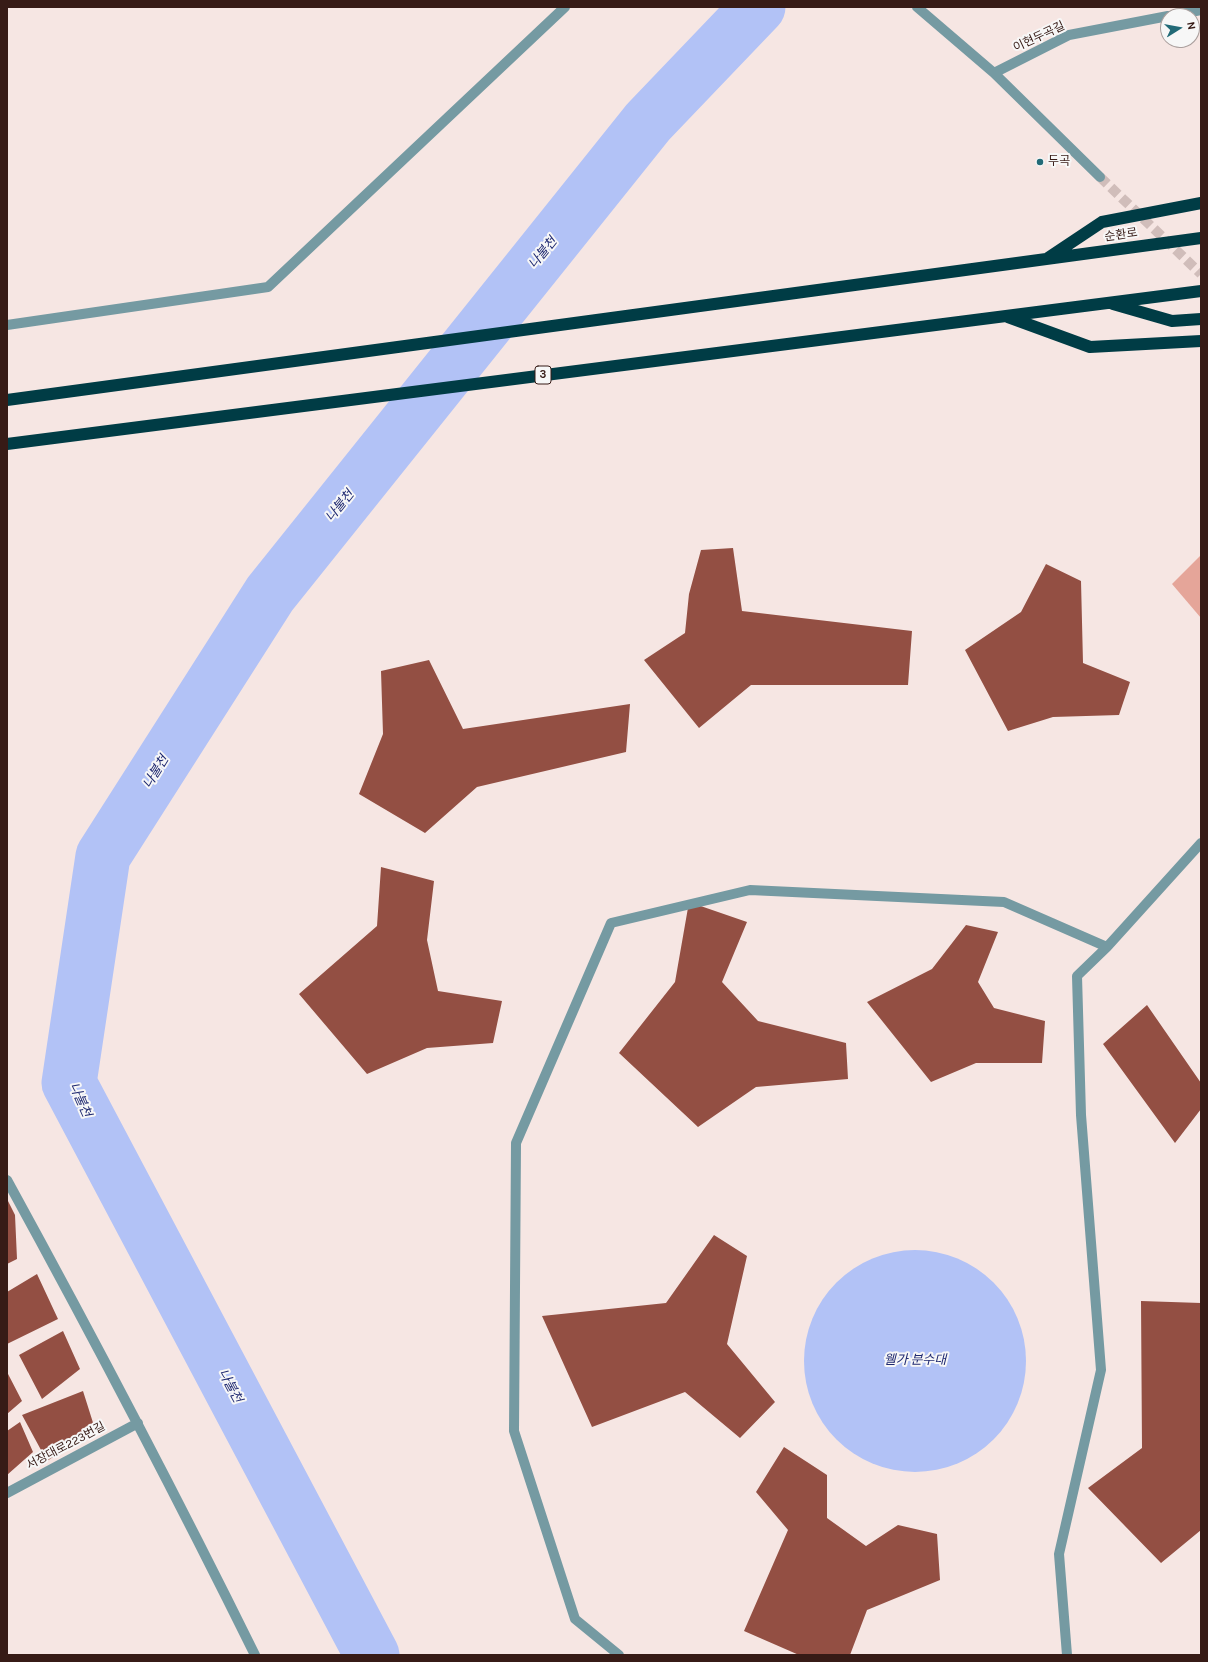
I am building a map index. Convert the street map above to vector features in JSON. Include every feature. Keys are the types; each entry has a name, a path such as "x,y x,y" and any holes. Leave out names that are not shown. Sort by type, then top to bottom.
{"highway":[{"path":"1045,260 1102,222 1201,203"},
{"name":"순환로","path":"7,400 1201,238"},
{"path":"1108,303 1201,291"},
{"path":"1108,303 1172,321 1201,319"},
{"name":"3","path":"7,444 1108,303"},
{"path":"1006,316 1090,347 1201,342"}],"street":[{"path":"7,326 268,287 565,7"},
{"path":"917,7 994,73 1100,177"},
{"name":"이현두곡길","path":"994,73 1070,36 1160,18"},
{"path":"1067,1655 1059,1554 1101,1370 1081,1115 1078,976 1107,947 1201,843"},
{"path":"619,1655 575,1619 514,1431 516,1143 612,923 750,890 980,900 1004,902 1107,947"},
{"path":"7,1180 138,1423 255,1655"},
{"name":"서장대로223번길","path":"7,1493 138,1423"}],"shaded area":[{"path":"1201,555 1201,618 1172,584"}],"water":[{"name":"웰가 분수대","path":"904,1250 926,1250 958,1258 977,1268 994,1282 1008,1299 1018,1318 1024,1339 1026,1361 1024,1383 1018,1404 1008,1423 994,1440 977,1454 958,1464 926,1472 904,1472 872,1464 853,1454 829,1432 822,1423 812,1404 804,1372 804,1350 812,1318 822,1299 844,1275 853,1268 872,1258"}],"building":[{"path":"733,548 742,611 912,631 908,685 751,685 699,728 644,660 685,633 689,594 701,550"},
{"path":"1046,564 1081,581 1083,663 1130,682 1119,715 1053,717 1008,731 965,650 1021,612"},
{"path":"429,660 463,729 630,704 626,752 477,787 425,833 359,794 383,734 381,671"},
{"path":"381,867 434,881 427,940 438,991 502,1001 493,1043 427,1048 367,1074 299,994 377,926"},
{"path":"689,902 747,922 722,982 758,1021 846,1043 848,1079 756,1087 698,1127 619,1053 675,982"},
{"path":"966,925 998,932 978,982 994,1008 1045,1021 1042,1063 976,1063 931,1082 867,1002 932,969"},
{"path":"1147,1005 1201,1083 1201,1109 1175,1143 1103,1044"},
{"path":"7,1199 15,1215 17,1259 7,1264"},
{"path":"714,1235 747,1256 727,1344 775,1402 740,1438 685,1392 592,1427 542,1316 666,1303"},
{"path":"37,1274 58,1319 7,1344 7,1292"},
{"path":"1141,1301 1201,1303 1201,1530 1161,1563 1088,1488 1142,1448"},
{"path":"63,1331 80,1369 42,1399 19,1355"},
{"path":"7,1372 22,1401 7,1414"},
{"path":"83,1391 95,1429 47,1461 22,1415"},
{"path":"20,1422 33,1452 7,1475 7,1431"},
{"path":"784,1447 827,1475 827,1518 866,1546 898,1525 937,1534 940,1580 867,1610 850,1655 799,1655 744,1631 788,1530 756,1492"}],"waterway":[{"name":"나불천","path":"372,1655 69,1083 103,856 270,594 648,122 758,7"}],"tunnel":[{"path":"1100,177 1201,274"}],"place":[{"name":"두곡","path":"1040,162"}]}
